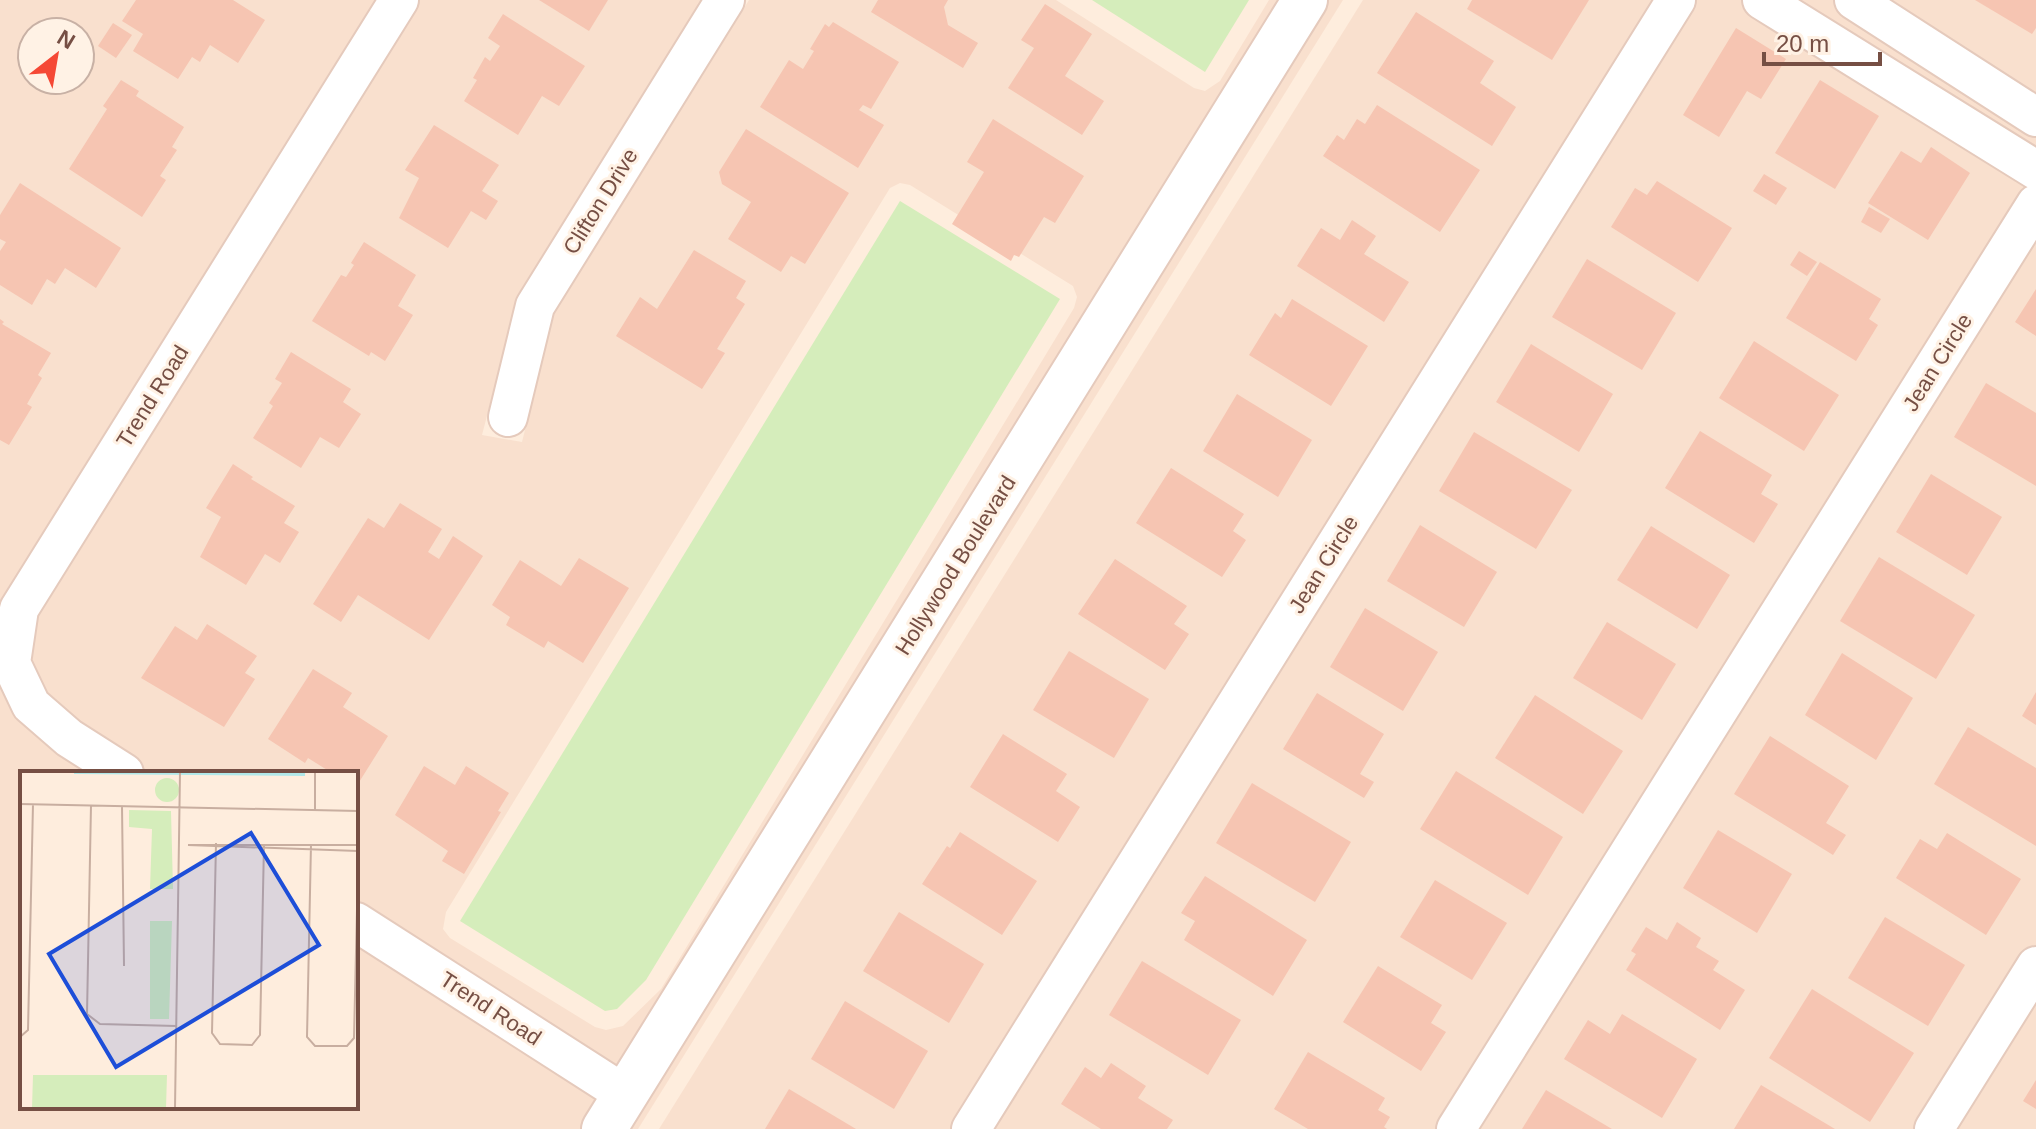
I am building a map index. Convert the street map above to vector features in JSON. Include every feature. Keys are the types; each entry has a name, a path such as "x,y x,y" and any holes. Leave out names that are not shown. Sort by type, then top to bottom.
{"street":[{"name":"Trend Road","path":"121,771 69,738 31,705 11,663 19,609 399,0"},
{"name":"Clifton Drive","path":"508,417 535,306 725,0"},
{"name":"Hollywood Boulevard","path":"615,1112 1305,0"},
{"name":"Jean Circle","path":"971,1129 1676,0"},
{"path":"1762,0 2036,170"},
{"path":"1854,0 2036,117"},
{"name":"Jean Circle","path":"1456,1129 2036,204"},
{"name":"Trend Road","path":"358,923 615,1112"},
{"path":"1934,1129 2036,966"}],"shaded area":[{"path":"0,0 702,0 518,296 482,435 522,442 554,313 749,0 1056,0 1194,88 1205,91 1220,81 1269,0 1281,0 580,1129 0,1129","holes":["900,183 910,185 1073,286 1077,297 1074,308 661,989 623,1026 606,1030 595,1027 450,938 443,929 446,912 890,188"]},
{"path":"1329,0 1343,0 638,1129 628,1129"},
{"path":"1363,0 2036,0 2036,1129 659,1129"}],"green space":[{"path":"1092,0 1249,0 1205,72"},
{"path":"900,201 1060,299 646,980 617,1009 605,1011 460,921"}],"building":[{"path":"136,0 233,0 265,20 238,63 210,45 200,62 192,57 178,79 133,51 143,34 122,21"},
{"path":"539,0 608,0 589,31"},
{"path":"878,0 948,0 944,7 948,25 978,43 963,68 871,12"},
{"path":"1472,0 1589,0 1552,60 1467,9"},
{"path":"1975,0 2036,0 2036,28 2032,34"},
{"path":"1045,4 1092,34 1065,76 1104,101 1082,135 1008,88 1034,48 1021,40"},
{"path":"1416,12 1494,61 1480,83 1516,107 1492,146 1377,73"},
{"path":"503,14 585,66 559,106 542,96 518,135 464,101 477,80 473,78 485,57 490,61 500,46 488,38"},
{"path":"833,22 899,62 871,109 863,105 859,110 884,125 858,168 760,107 789,60 803,69 814,51 810,49 825,24 829,27"},
{"path":"113,23 132,35 116,58 98,46"},
{"path":"1736,28 1786,59 1761,99 1747,91 1719,137 1683,115"},
{"path":"121,80 139,91 136,96 184,127 172,147 177,150 160,176 166,180 142,217 69,169 107,109 103,106"},
{"path":"1820,80 1879,116 1835,189 1775,153"},
{"path":"1377,105 1480,170 1440,232 1323,156 1337,135 1344,140 1357,119 1365,124"},
{"path":"993,119 1084,176 1055,223 1044,217 1019,257 1014,255 1011,261 952,224 984,172 967,162"},
{"path":"434,125 499,165 482,191 498,201 486,220 471,211 448,248 399,218 419,178 405,170"},
{"path":"746,129 849,193 805,264 791,256 781,272 728,239 751,202 722,184 719,172"},
{"path":"1931,147 1970,173 1928,240 1868,203 1901,151 1921,163"},
{"path":"1764,174 1787,188 1776,205 1753,191"},
{"path":"1657,181 1732,228 1698,282 1611,227 1635,188 1647,195"},
{"path":"20,183 121,248 96,288 65,268 55,284 47,279 32,305 0,285 0,251 6,242 0,239 0,215"},
{"path":"1869,207 1890,219 1881,233 1861,222"},
{"path":"1352,220 1376,236 1364,254 1409,282 1384,322 1297,266 1321,228 1340,240"},
{"path":"364,242 416,275 398,306 413,315 385,361 371,352 369,356 312,321 341,275 346,277 354,265 351,263"},
{"path":"694,250 746,281 736,298 745,304 717,349 725,353 702,389 616,336 640,297 657,309"},
{"path":"1799,251 1817,262 1807,276 1790,265"},
{"path":"1587,259 1676,313 1642,370 1552,317"},
{"path":"1820,262 1881,299 1869,319 1878,325 1856,361 1786,318"},
{"path":"2036,289 2036,336 2015,322"},
{"path":"1292,299 1368,346 1331,406 1249,355 1275,313 1281,318"},
{"path":"0,319 4,322 2,324 51,353 38,375 42,378 27,404 32,407 9,445 0,440"},
{"path":"1754,341 1839,395 1804,451 1719,398"},
{"path":"1531,344 1613,394 1579,452 1496,402"},
{"path":"291,352 351,389 343,402 361,414 339,448 320,437 301,468 253,438 273,406 269,403 282,383 275,379"},
{"path":"1986,383 2036,413 2036,486 1954,437"},
{"path":"1237,394 1312,440 1278,497 1203,451"},
{"path":"1700,431 1772,475 1761,494 1778,504 1754,543 1665,488"},
{"path":"1474,432 1572,490 1536,549 1439,491"},
{"path":"233,464 295,506 284,523 299,532 280,563 265,554 246,585 200,557 221,517 206,508"},
{"path":"1171,468 1244,514 1233,531 1246,540 1222,577 1136,523"},
{"path":"1931,474 2002,517 1967,575 1896,532"},
{"path":"400,503 442,529 428,552 439,559 453,536 483,556 429,640 358,595 341,622 313,604 368,518 384,528"},
{"path":"1420,525 1497,572 1464,627 1387,581"},
{"path":"1651,526 1730,575 1697,629 1617,580"},
{"path":"1879,557 1975,615 1936,679 1840,621"},
{"path":"579,558 629,588 583,663 548,641 544,648 506,625 510,617 492,605 520,560 561,586"},
{"path":"1115,559 1187,606 1174,624 1189,634 1165,670 1078,614"},
{"path":"1365,608 1438,652 1403,711 1330,667"},
{"path":"1607,622 1676,664 1642,720 1573,678"},
{"path":"207,624 257,656 245,673 255,679 224,727 141,678 175,626 197,640"},
{"path":"1069,651 1149,699 1114,758 1033,710"},
{"path":"1842,653 1913,698 1876,760 1805,715"},
{"path":"313,669 352,693 343,707 388,736 358,784 358,771 329,771 308,758 305,763 268,739"},
{"path":"2036,692 2036,725 2022,716"},
{"path":"1317,693 1384,734 1360,774 1374,782 1364,798 1283,749"},
{"path":"1535,695 1623,751 1583,814 1495,758"},
{"path":"1968,727 2036,768 2036,846 1934,784"},
{"path":"1003,734 1067,774 1056,791 1080,807 1058,842 970,787"},
{"path":"1770,736 1849,786 1826,823 1846,835 1833,855 1734,794"},
{"path":"424,766 455,785 466,766 509,793 464,874 442,861 448,851 395,815"},
{"path":"1456,771 1563,837 1528,895 1420,829"},
{"path":"1252,783 1351,842 1315,902 1216,843"},
{"path":"1718,830 1792,874 1757,933 1683,888"},
{"path":"960,832 1037,881 1002,935 922,884"},
{"path":"1947,833 2021,879 1986,935 1896,878 1920,839 1937,849"},
{"path":"1205,876 1307,940 1273,996 1184,940 1195,921 1181,913"},
{"path":"1435,880 1507,923 1472,980 1400,937"},
{"path":"899,912 984,964 949,1023 863,971"},
{"path":"1885,917 1965,965 1928,1026 1848,978"},
{"path":"1677,922 1701,938 1696,947 1719,961 1713,970 1745,990 1720,1030 1626,970 1636,954 1631,951 1646,927 1667,940"},
{"path":"1142,961 1241,1020 1208,1075 1109,1015"},
{"path":"1378,966 1442,1005 1431,1023 1446,1032 1421,1071 1343,1022"},
{"path":"1812,989 1914,1053 1870,1122 1769,1058"},
{"path":"845,1001 928,1051 894,1109 811,1059"},
{"path":"1622,1014 1697,1059 1662,1118 1564,1059 1588,1020 1610,1034"},
{"path":"1308,1052 1385,1098 1378,1110 1390,1117 1384,1127 1387,1129 1308,1129 1274,1109"},
{"path":"1111,1063 1146,1086 1138,1098 1173,1120 1167,1129 1101,1129 1061,1104 1085,1067 1101,1078"},
{"path":"2036,1080 2036,1109 2023,1101"},
{"path":"1761,1085 1835,1129 1734,1129"},
{"path":"789,1089 856,1129 765,1129"},
{"path":"1546,1090 1612,1129 1522,1129"}]}
